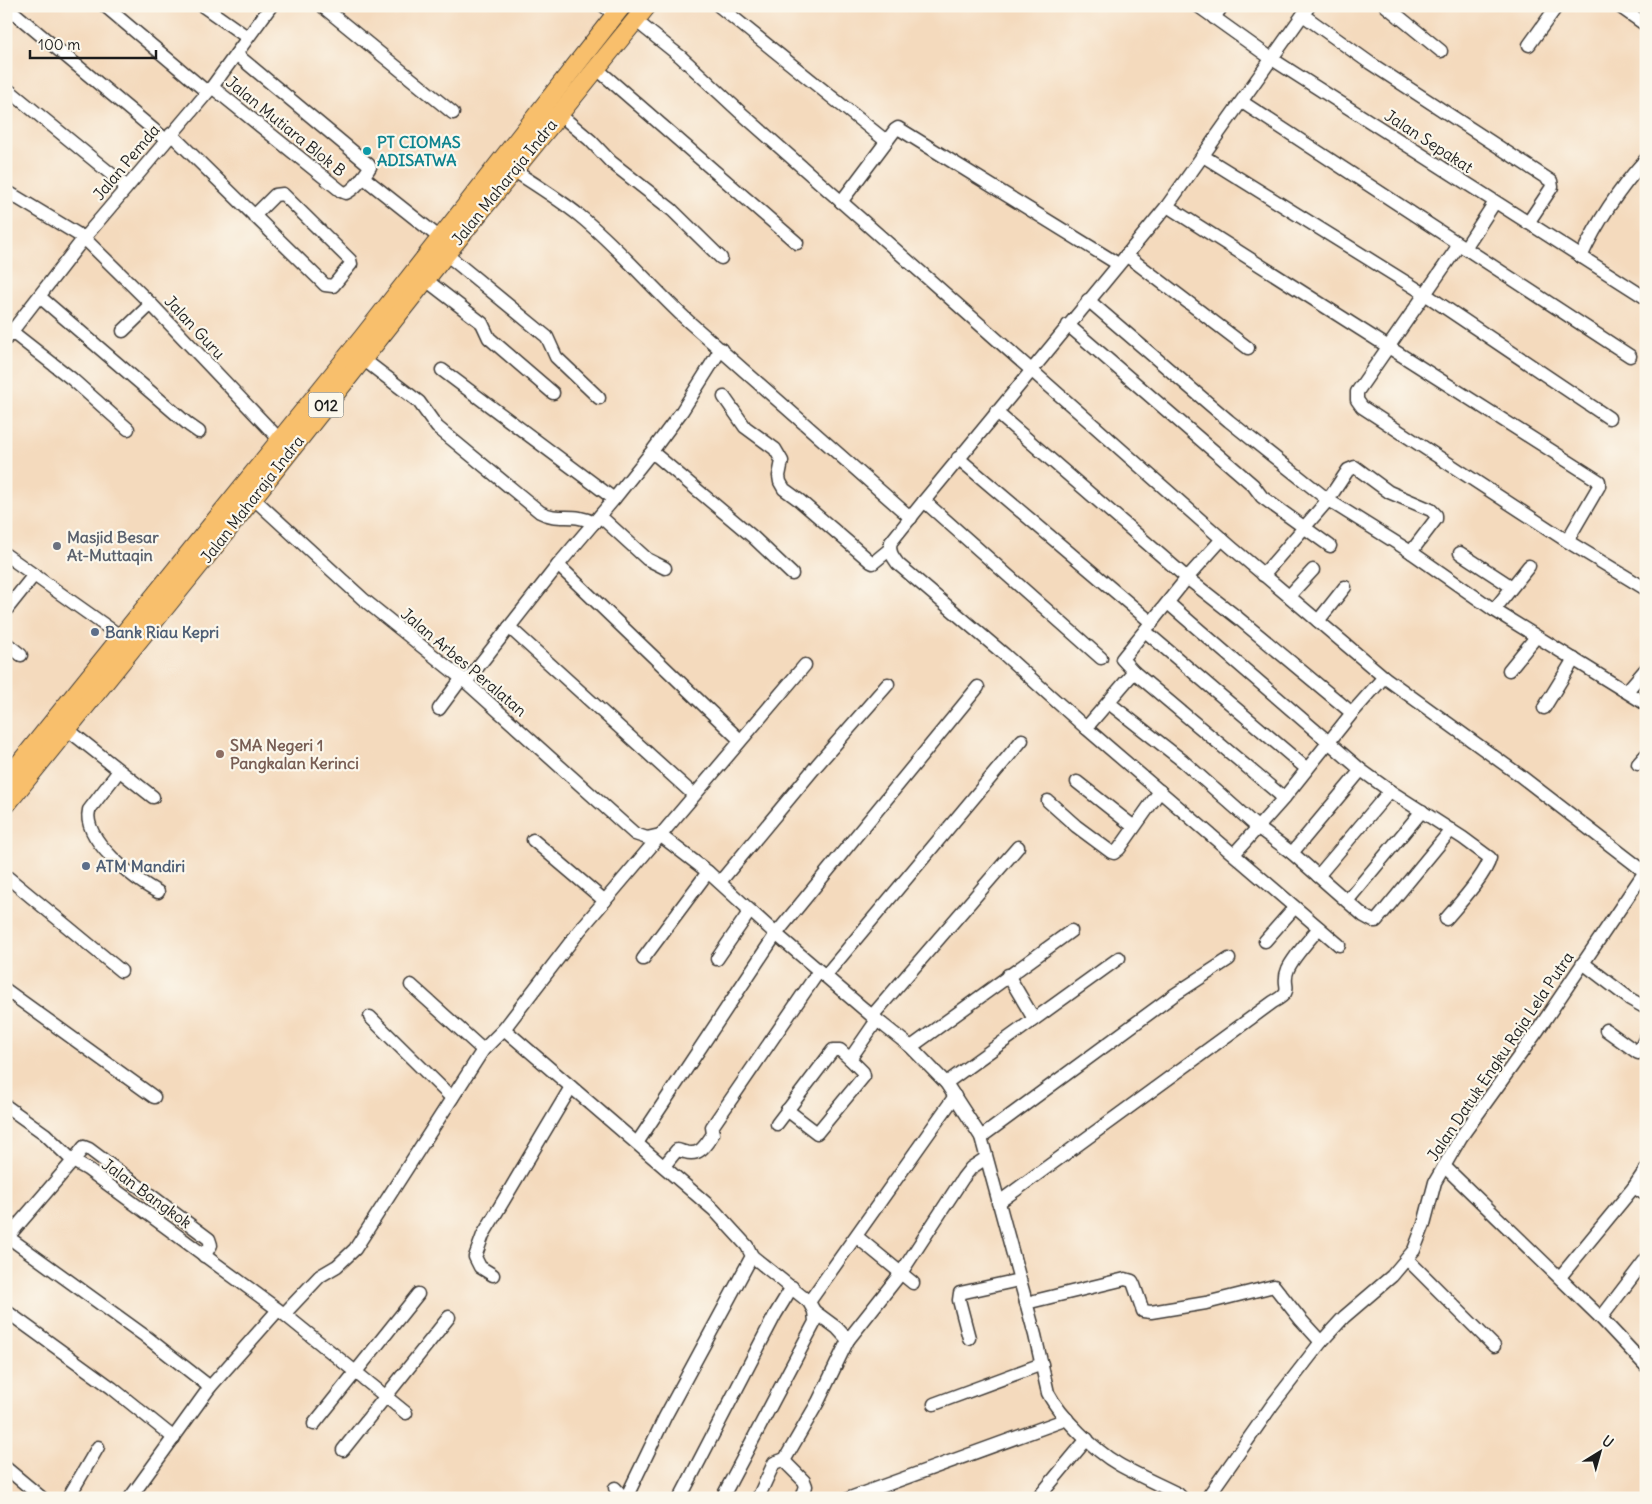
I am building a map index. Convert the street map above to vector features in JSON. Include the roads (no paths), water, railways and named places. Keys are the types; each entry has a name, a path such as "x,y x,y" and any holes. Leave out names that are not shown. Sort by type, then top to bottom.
{"highway":[{"name":"Jalan Maharaja Indra","path":"6,805 252,498 363,337 513,170 647,6"},
{"name":"Jalan Maharaja Indra","path":"6,780 120,636 280,440 300,426 364,359 426,280 443,246 613,9"}],"street":[{"path":"6,6 169,137 325,285 333,286 350,266 350,260 282,194 275,195 254,216"},
{"name":"Jalan Mutiara Blok B","path":"105,6 341,191 346,193 351,191 363,177"},
{"path":"203,6 247,37"},
{"name":"Jalan Pemda","path":"8,333 40,296 84,238 209,89 271,6"},
{"path":"322,6 453,113"},
{"path":"718,6 886,141"},
{"name":"Jalan Sepakat","path":"1198,6 1272,59 1646,298"},
{"path":"1214,18 1222,6"},
{"path":"1386,6 1441,51"},
{"path":"1529,45 1558,6"},
{"path":"1619,6 1646,25"},
{"path":"1339,945 898,564 890,549 891,542 958,458 1167,206 1306,11 1370,62 1551,182 1552,187 1528,223"},
{"path":"636,20 682,57 740,112 1032,369 1222,540 1384,678 1518,774 1645,871"},
{"path":"236,54 368,164 370,167 363,177 547,337 556,357 598,398"},
{"path":"596,68 797,244"},
{"path":"6,88 126,188"},
{"path":"1242,102 1630,356"},
{"path":"558,114 590,140 611,162 672,210 721,258"},
{"path":"841,202 896,129 903,131 1122,260 1248,348"},
{"path":"1203,156 1425,294 1609,418"},
{"path":"1581,257 1591,236 1627,182 1646,159"},
{"path":"513,170 579,216 633,266 658,294 911,518"},
{"name":"Jalan Guru","path":"6,191 84,238 151,304 280,440"},
{"path":"1494,202 1425,294 1356,392 1359,404 1567,541 1646,589"},
{"path":"1167,206 1599,481 1599,486 1567,541"},
{"path":"426,280 482,323 489,338 553,393"},
{"path":"40,296 189,426 199,432"},
{"path":"1088,300 1229,421 1328,500 1411,552 1536,637 1646,704"},
{"path":"123,331 151,304"},
{"path":"1068,325 1253,484 1262,497 1330,546"},
{"path":"8,333 72,380 128,428"},
{"path":"439,709 509,627 650,454 682,410 721,349"},
{"path":"364,359 419,402 437,427 540,512 553,517 597,519 648,559 665,568"},
{"path":"442,370 614,499"},
{"path":"724,397 745,427 775,449 782,461 779,476 784,489 870,562 873,563 890,549"},
{"path":"996,412 1187,578 1238,618 1352,714"},
{"path":"650,454 657,456 731,518 792,574"},
{"path":"958,458 1307,769"},
{"path":"1263,575 1328,500 1348,470 1355,467 1389,492 1431,510 1436,515 1436,519 1411,552"},
{"name":"Jalan Arbes Peralatan","path":"252,498 362,599 464,680 635,834 639,837 647,838 660,835"},
{"path":"924,501 1101,658"},
{"path":"1222,540 1187,578 1122,658 1134,672 1284,798"},
{"path":"1460,552 1512,587"},
{"path":"6,555 120,636"},
{"path":"558,565 740,740"},
{"path":"1494,610 1530,566"},
{"path":"1289,596 1313,570"},
{"path":"6,610 34,575"},
{"path":"1318,620 1345,587"},
{"path":"1168,603 1361,770 1490,858 1489,863 1477,880 1446,919"},
{"path":"509,627 694,795"},
{"path":"1509,670 1536,637"},
{"path":"6,643 21,655"},
{"path":"1544,708 1574,659"},
{"path":"130,1498 210,1387 281,1312 320,1276 337,1266 355,1249 484,1050 504,1029 580,930 740,740 806,665"},
{"path":"1627,692 1646,669"},
{"path":"1086,728 1134,672"},
{"path":"1234,854 1284,798 1352,714 1384,678"},
{"path":"720,882 817,765 888,684"},
{"path":"637,1143 776,934 978,687"},
{"path":"1109,703 1183,761 1257,827 1292,853 1369,919 1376,921 1451,830"},
{"path":"67,729 153,797"},
{"path":"664,1166 677,1150 687,1153 702,1150 713,1134 712,1127 822,974 1022,740"},
{"path":"1292,853 1361,770"},
{"path":"119,771 88,810 88,824 111,857 130,874 158,892"},
{"path":"1077,782 1134,827"},
{"path":"1048,802 1111,852 1117,852 1160,791"},
{"path":"1318,876 1390,791"},
{"path":"1347,901 1422,811"},
{"path":"660,835 720,882 822,974 911,1047 946,1084 981,1137 1042,1364 1048,1393 1067,1419 1119,1465 1178,1494 1182,1498"},
{"path":"533,840 605,901"},
{"path":"850,1060 874,1018 1018,847"},
{"name":"Jalan Datuk Engku Raja Lela Putra","path":"1207,1498 1321,1342 1344,1317 1380,1287 1414,1250 1424,1224 1435,1182 1444,1166 1645,871"},
{"path":"642,959 708,872"},
{"path":"6,876 121,971"},
{"path":"1265,941 1294,908"},
{"path":"717,960 750,911"},
{"path":"998,1203 1273,1002 1284,996 1288,970 1319,928"},
{"path":"911,1047 1071,930"},
{"path":"946,1084 1119,958"},
{"path":"981,1137 1174,995 1229,959"},
{"path":"1583,964 1630,999 1646,1008"},
{"path":"1008,975 1034,1019"},
{"path":"411,985 484,1050"},
{"path":"6,990 154,1096"},
{"path":"370,1017 452,1098"},
{"path":"504,1029 714,1210 747,1246 752,1256 792,1287 838,1328 848,1340"},
{"path":"1606,1030 1642,1056 1646,1037"},
{"path":"777,1124 833,1050 840,1050 863,1072 864,1076 817,1133 788,1110"},
{"path":"493,1275 480,1267 475,1257 484,1235 571,1087"},
{"path":"722,1498 815,1322 812,1306 857,1237 955,1096"},
{"name":"Jalan Bangkok","path":"6,1106 45,1134 73,1161 87,1169 281,1312 406,1413"},
{"path":"204,1256 211,1245 209,1239 84,1147 7,1238 145,1336 210,1387"},
{"path":"758,1498 774,1463 785,1459 818,1402 848,1340 901,1273 963,1178 971,1168 986,1158"},
{"path":"1444,1166 1643,1358"},
{"path":"1560,1277 1634,1187 1646,1168"},
{"path":"1634,1187 1646,1195"},
{"path":"857,1237 913,1283"},
{"path":"615,1488 625,1498 665,1417 752,1256"},
{"path":"1601,1318 1646,1258"},
{"path":"1407,1259 1494,1346"},
{"path":"1026,1303 1125,1279 1134,1285 1142,1311 1151,1312 1202,1304 1274,1286 1321,1342"},
{"path":"969,1338 959,1300 960,1293 1019,1280"},
{"path":"680,1498 774,1315 792,1287"},
{"path":"314,1424 418,1294"},
{"path":"6,1312 112,1388 174,1438"},
{"path":"343,1450 449,1317"},
{"path":"934,1404 1042,1364"},
{"path":"850,1498 1067,1419"},
{"path":"1038,1498 1088,1439"},
{"path":"68,1498 98,1447"},
{"path":"785,1459 804,1480 806,1486 802,1498"},
{"path":"6,1468 42,1498"}],"place":[{"name":"PT CIOMAS ADISATWA","path":"367,151"},
{"name":"Masjid Besar At-Muttaqin","path":"57,546"},
{"name":"Bank Riau Kepri","path":"95,632"},
{"name":"SMA Negeri 1 Pangkalan Kerinci","path":"220,754"},
{"name":"ATM Mandiri","path":"86,866"}]}
